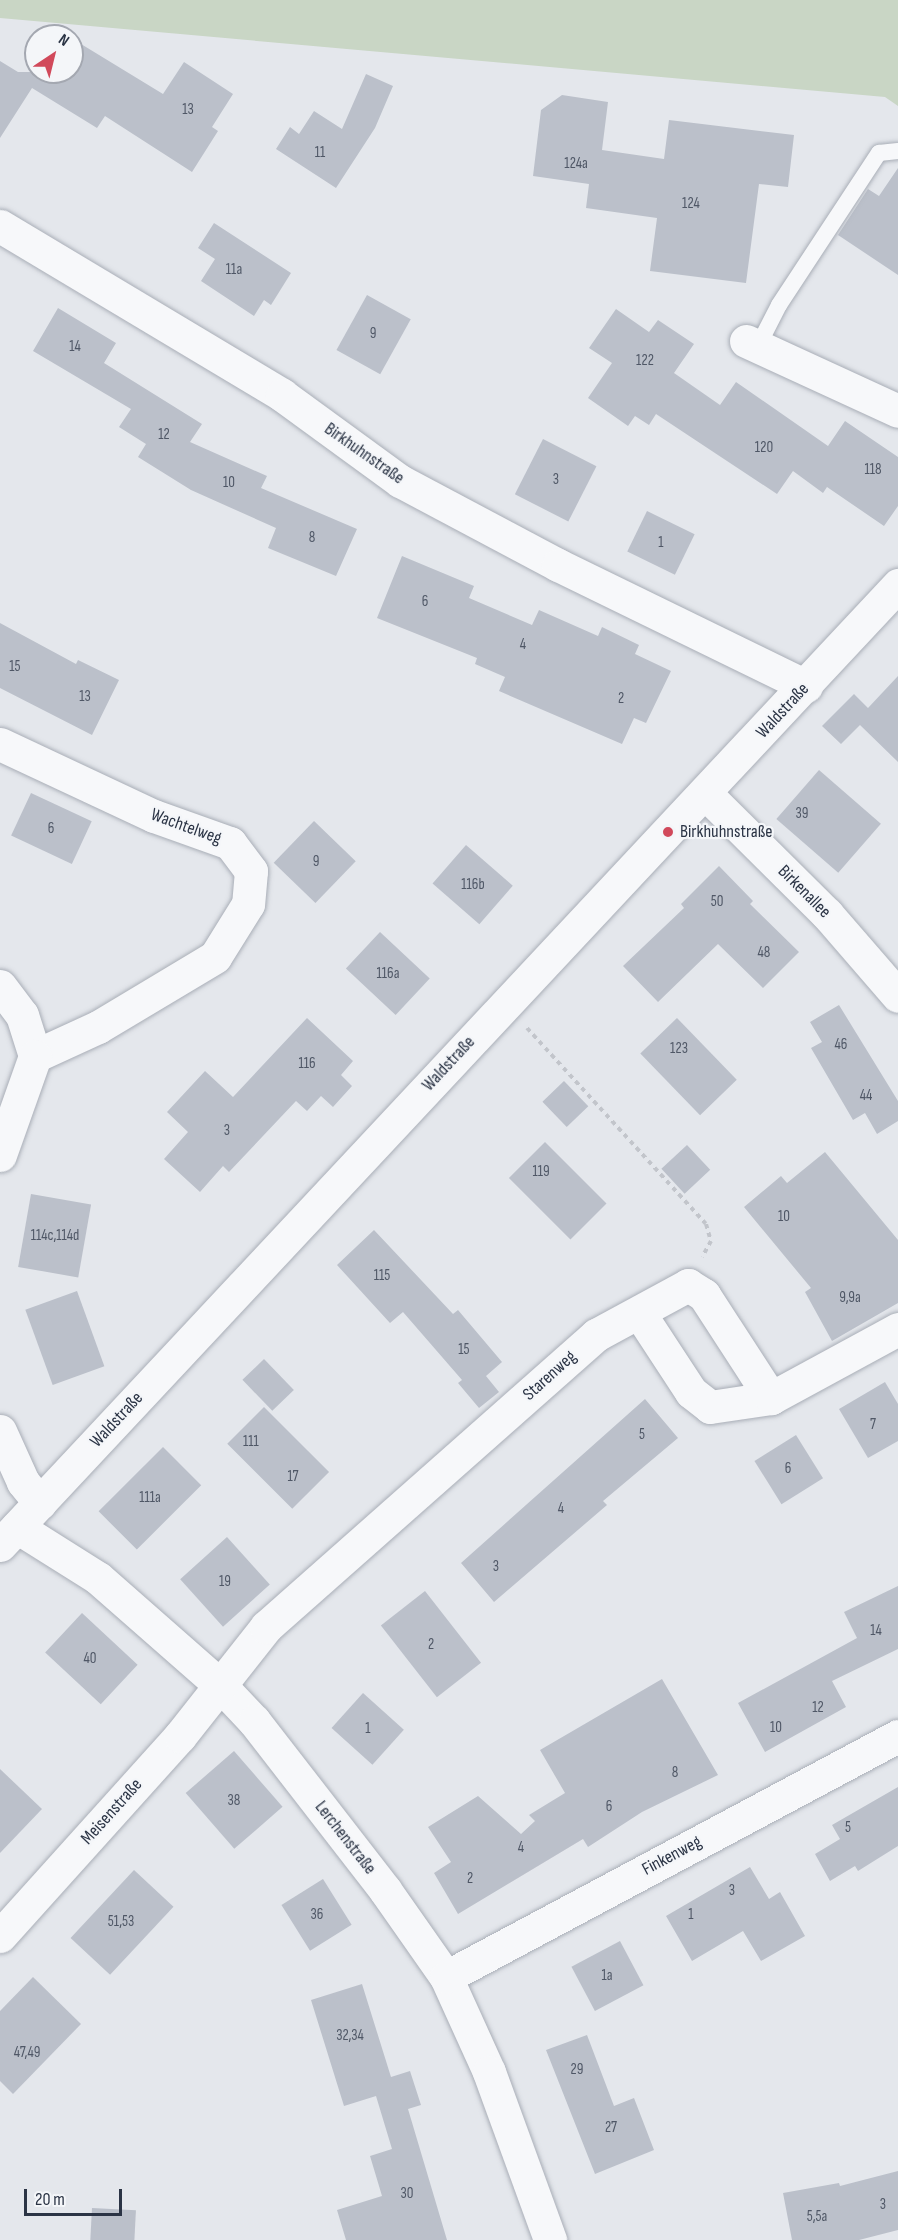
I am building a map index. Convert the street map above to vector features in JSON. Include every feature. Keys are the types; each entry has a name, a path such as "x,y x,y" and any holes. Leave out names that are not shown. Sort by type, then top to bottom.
{"street":[{"name":"Birkhuhnstraße","path":"0,226 282,395 400,481 558,565 806,687"},
{"path":"752,344 898,411"},
{"name":"Waldstraße","path":"8,1536 504,1005 806,687 898,585"},
{"name":"Wachtelweg","path":"0,744 154,816 230,843 251,872 248,904 215,957 98,1027 35,1056"},
{"name":"Birkenallee","path":"705,793 827,914 898,996"},
{"path":"0,986 22,1015 35,1056 0,1155"},
{"path":"688,1285 704,1295 771,1398"},
{"name":"Starenweg","path":"220,1685 267,1627 587,1343 640,1314 649,1304 688,1285"},
{"path":"640,1314 691,1392 710,1407 771,1398 898,1329"},
{"path":"0,1431 24,1482 40,1503"},
{"name":"Lerchenstraße","path":"8,1536 98,1578 220,1685 254,1721 385,1890 447,1977 489,2072 550,2240"},
{"name":"Meisenstraße","path":"0,1936 180,1736 220,1685"},
{"name":"Finkenweg","path":"447,1977 898,1736"}],"lane":[{"path":"752,344 879,153 898,151"}],"path":[{"path":"504,1005 706,1224 711,1241 688,1285"}],"green space":[{"path":"0,0 898,0 898,106 885,97 0,18"}],"building":[{"path":"84,46 163,94 184,62 233,94 212,127 218,131 192,172 105,116 97,128 32,88 0,138 0,61 18,72 24,72 24,84 84,84"},
{"path":"366,74 393,86 375,128 336,188 276,149 290,127 299,134 314,111 342,129"},
{"path":"562,95 608,102 602,150 664,159 669,120 794,135 788,187 759,184 746,283 650,271 657,218 586,208 589,184 533,176 541,110"},
{"path":"898,168 898,275 838,235 868,189 879,196"},
{"path":"214,223 291,273 271,305 264,300 254,316 201,281 215,259 198,248"},
{"path":"367,295 411,319 380,374 336,350"},
{"path":"58,308 116,343 104,363 202,424 190,442 267,476 261,488 357,529 336,576 268,548 276,528 191,490 138,457 146,444 119,427 131,409 33,351"},
{"path":"616,309 649,332 658,320 694,344 674,373 720,405 736,382 828,446 845,421 898,457 898,506 884,526 827,487 823,493 793,471 777,494 656,414 649,425 635,416 628,426 588,398 612,363 589,348"},
{"path":"543,439 596,466 568,521 515,494"},
{"path":"647,511 695,534 675,575 627,551"},
{"path":"402,556 474,586 469,598 532,625 539,610 598,636 602,627 639,645 635,654 671,671 646,723 634,718 622,744 499,691 505,677 475,664 477,658 377,618"},
{"path":"0,623 76,664 78,660 119,680 92,735 0,688"},
{"path":"898,676 898,762 860,725 841,744 822,726 854,694 868,708"},
{"path":"819,770 881,824 838,873 776,819"},
{"path":"31,793 92,821 72,864 11,836"},
{"path":"314,821 356,861 315,903 274,863"},
{"path":"466,845 513,886 479,924 433,883"},
{"path":"719,866 753,901 750,904 799,952 763,988 718,944 658,1002 623,966 684,908 681,904"},
{"path":"380,932 430,978 396,1015 346,969"},
{"path":"839,1005 898,1101 898,1121 877,1134 865,1113 853,1120 811,1048 822,1042 810,1022"},
{"path":"307,1018 353,1061 341,1075 352,1086 333,1107 321,1096 307,1111 296,1101 229,1172 223,1166 200,1192 164,1159 188,1132 167,1112 205,1071 233,1097"},
{"path":"677,1018 737,1080 700,1115 640,1053"},
{"path":"564,1081 588,1106 567,1127 542,1102"},
{"path":"545,1142 607,1204 570,1240 509,1178"},
{"path":"687,1145 710,1170 685,1194 661,1169"},
{"path":"825,1152 898,1240 898,1303 832,1341 805,1292 811,1288 744,1207 781,1176 787,1183"},
{"path":"31,1194 91,1205 78,1277 18,1267"},
{"path":"374,1230 453,1314 458,1310 502,1362 486,1376 499,1392 479,1408 458,1383 462,1380 403,1312 390,1323 337,1265"},
{"path":"77,1291 104,1366 53,1385 25,1310"},
{"path":"264,1359 294,1390 272,1411 242,1380"},
{"path":"885,1382 898,1404 898,1441 868,1458 839,1409"},
{"path":"645,1399 678,1438 603,1501 607,1505 494,1602 461,1563"},
{"path":"264,1407 329,1472 292,1509 227,1444"},
{"path":"796,1435 823,1478 781,1504 754,1461"},
{"path":"163,1447 201,1485 137,1550 99,1511"},
{"path":"227,1537 270,1585 223,1627 180,1579"},
{"path":"898,1586 898,1649 832,1681 846,1707 765,1752 738,1703 857,1638 844,1612"},
{"path":"425,1591 481,1663 437,1697 381,1625"},
{"path":"82,1613 138,1665 101,1704 45,1652"},
{"path":"662,1679 718,1775 642,1812 588,1847 583,1839 458,1914 434,1873 451,1862 428,1827 478,1796 521,1834 535,1821 529,1815 565,1793 540,1750"},
{"path":"363,1693 404,1730 372,1765 332,1728"},
{"path":"234,1751 283,1807 234,1849 186,1793"},
{"path":"0,1769 42,1809 0,1853"},
{"path":"898,1787 898,1846 858,1871 855,1866 830,1881 815,1854 840,1839 832,1825"},
{"path":"750,1867 769,1899 780,1892 805,1936 761,1961 743,1931 692,1961 666,1916"},
{"path":"134,1870 173,1907 110,1975 71,1938"},
{"path":"323,1879 352,1925 310,1951 281,1905"},
{"path":"620,1941 643,1985 595,2011 571,1967"},
{"path":"33,1977 81,2024 13,2094 0,2081 0,2011"},
{"path":"362,1984 391,2077 410,2071 421,2105 408,2109 447,2240 346,2240 337,2210 382,2196 370,2156 392,2149 376,2096 344,2106 311,2000"},
{"path":"587,2035 614,2106 634,2098 654,2150 595,2174 546,2050"},
{"path":"898,2171 898,2230 859,2240 792,2240 783,2193 839,2183 840,2186"},
{"path":"92,2208 136,2210 134,2240 90,2240"}],"place":[{"name":"Birkhuhnstraße","path":"668,832"}]}
